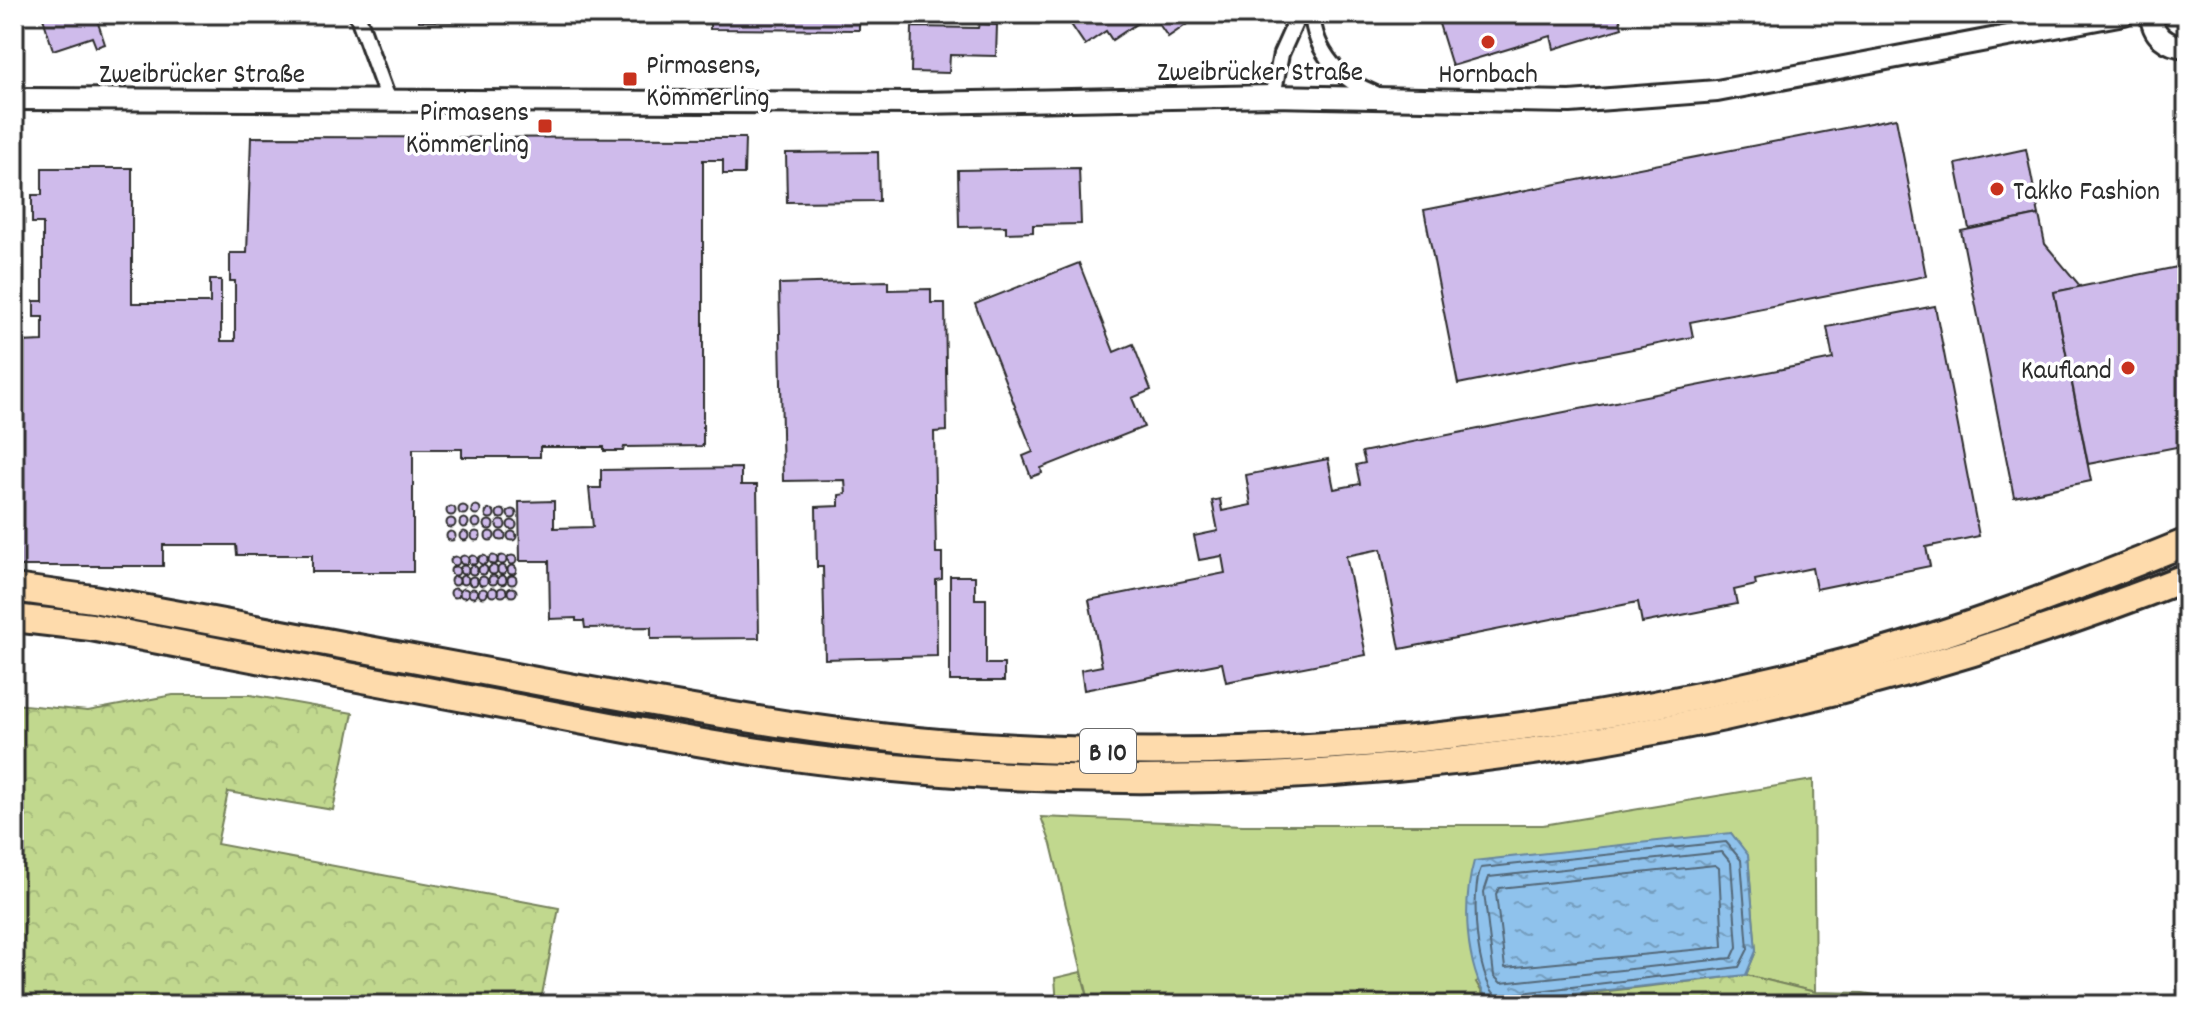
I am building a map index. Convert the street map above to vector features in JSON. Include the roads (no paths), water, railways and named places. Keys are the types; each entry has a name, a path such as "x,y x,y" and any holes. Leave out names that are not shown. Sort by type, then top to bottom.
{"highway":[{"name":"B 10","path":"14,588 93,599 761,722 979,746 1156,753 1453,736 1544,725 1744,686 1847,662 2032,604 2187,542"},
{"name":"B 10","path":"14,618 91,627 633,730 869,766 1056,779 1235,780 1360,773 1539,753 1849,690 2043,630 2187,577"}],"street":[{"path":"357,14 389,102"},
{"path":"1273,96 1281,54 1299,14"},
{"path":"1312,14 1314,32 1329,63 1350,81 1384,97"},
{"name":"Zweibrücker Straße","path":"14,99 921,103 1273,96 1570,102 1717,91 2124,14"},
{"path":"2151,14 2160,38 2168,44 2187,47"}],"water":[{"path":"1731,833 1748,855 1756,951 1746,975 1489,1003 1475,970 1468,934 1468,896 1474,861"}],"place":[{"name":"Hornbach","path":"1488,42"},
{"name":"Pirmasens, Kömmerling","path":"630,79"},
{"name":"Pirmasens Kömmerling","path":"545,126"},
{"name":"Takko Fashion","path":"1997,189"},
{"name":"Kaufland","path":"2128,368"}]}
